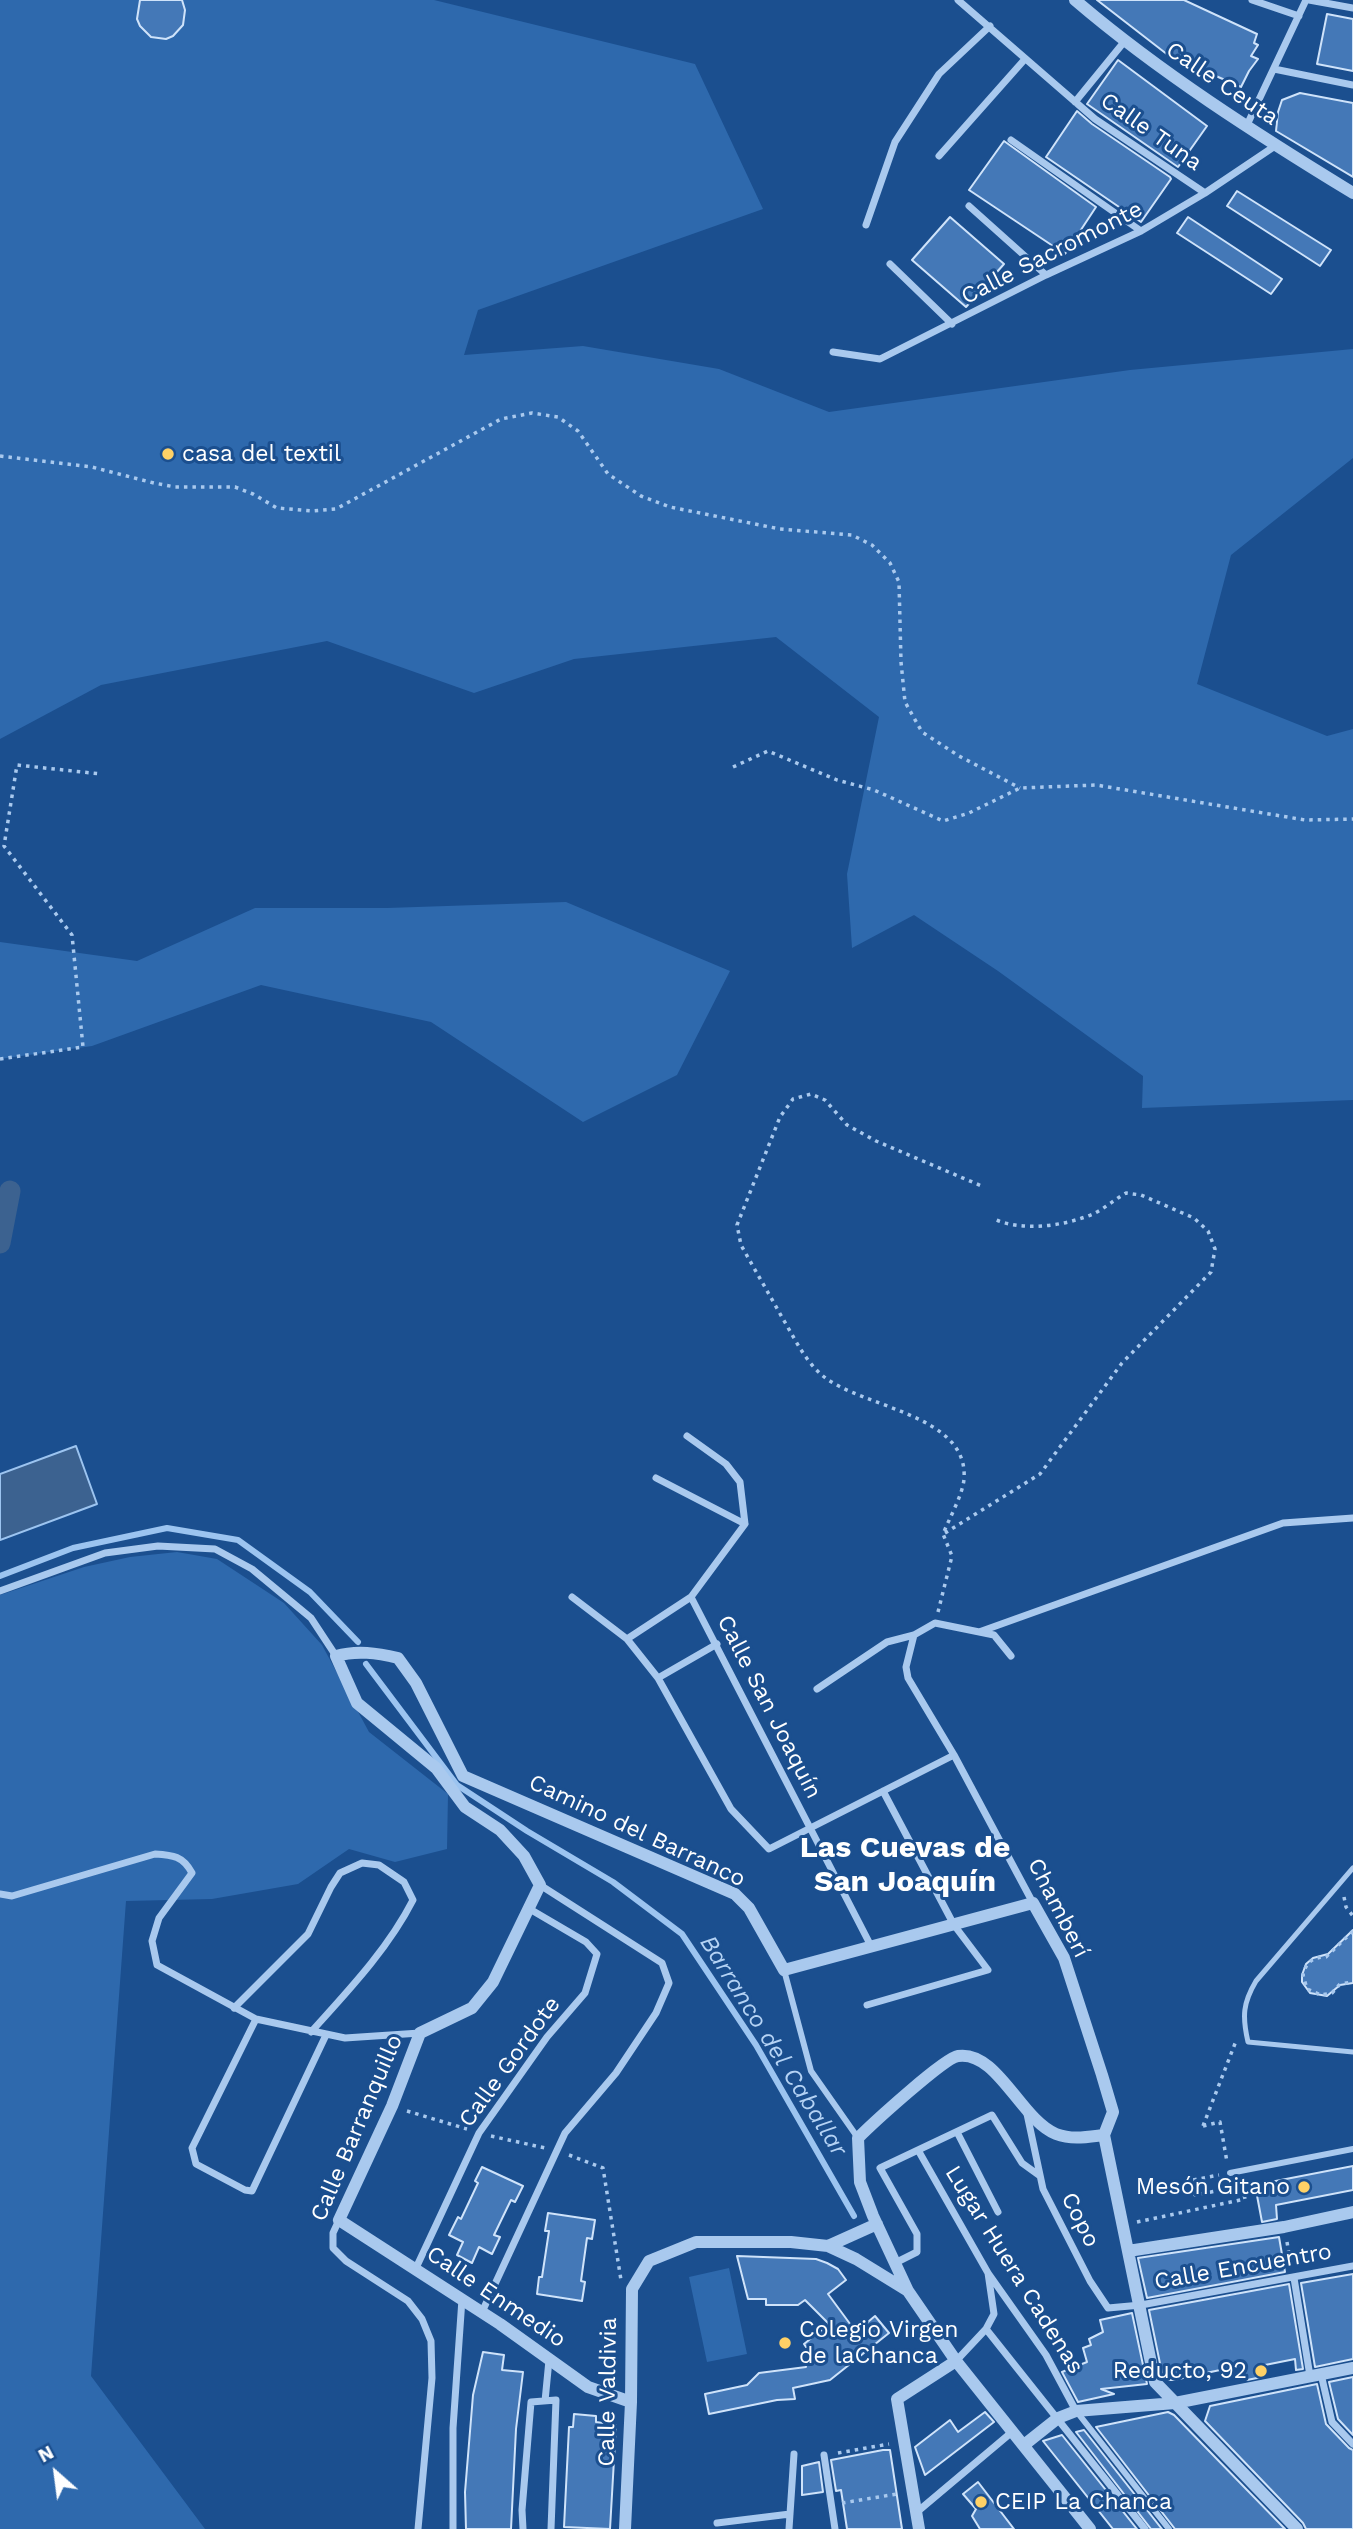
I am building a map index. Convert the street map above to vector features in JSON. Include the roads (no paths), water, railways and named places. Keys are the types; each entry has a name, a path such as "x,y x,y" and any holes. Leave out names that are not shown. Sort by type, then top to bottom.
{"street":[{"name":"Calle Tuna","path":"958,0 1094,119 1205,193"},
{"name":"Calle Ceuta","path":"1074,0 1124,42 1275,146 1353,193"},
{"path":"1252,0 1298,16"},
{"path":"1247,125 1308,0 1353,8"},
{"path":"866,225 895,142 939,74 990,26"},
{"path":"1075,102 1124,42"},
{"path":"939,156 1025,59"},
{"path":"1274,69 1353,85"},
{"path":"1011,140 1141,231"},
{"name":"Calle Sacromonte","path":"833,352 880,359 1046,275 1141,231 1205,193 1275,146"},
{"path":"970,206 1046,275"},
{"path":"890,264 953,324"},
{"path":"627,1639 691,1597 745,1524 740,1482 726,1465 687,1436"},
{"path":"656,1478 745,1524"},
{"path":"979,1632 1283,1523 1353,1518"},
{"path":"0,1591 105,1553 158,1546 215,1549 253,1569 311,1618 336,1656 357,1703 436,1768 465,1807 500,1830 524,1856 540,1885 662,1963 669,1983 656,2013 616,2073 565,2133 482,2312"},
{"path":"572,1597 627,1639 658,1678 731,1809 769,1849 954,1755"},
{"name":"Calle San Joaquín","path":"691,1597 871,1946"},
{"path":"817,1689 887,1642 914,1635 935,1623 994,1635 1012,1656"},
{"name":"Chamberí","path":"914,1635 906,1667 908,1678 954,1755 1064,1958 1113,2112 1104,2135"},
{"path":"658,1678 717,1644"},
{"name":"Camino del Barranco","path":"336,1656 350,1652 398,1658 416,1683 463,1776 735,1895 749,1908 784,1970"},
{"path":"867,2005 988,1970 954,1925 883,1791"},
{"path":"0,1894 12,1896 155,1854 176,1856 186,1863 192,1873 159,1918 152,1941 157,1965 256,2019 345,2038 420,2033 472,2008 493,1982 540,1885"},
{"path":"234,2008 308,1934 340,1873 362,1863 379,1865 404,1882 413,1900 366,1969 311,2032"},
{"path":"1033,1903 784,1970 811,2071 859,2138 860,2182 908,2291 956,2361 1090,2529"},
{"name":"Calle Gordote","path":"416,2268 479,2133 547,2038 585,1993 597,1954 586,1942 528,1908"},
{"path":"256,2019 192,2148 196,2164 245,2190 251,2191 326,2035"},
{"name":"Calle Barranquillo","path":"418,2529 432,2378 431,2342 422,2319 408,2301 346,2261 333,2248 333,2234 392,2106 420,2033"},
{"path":"859,2138 879,2117 955,2056 973,2055 1000,2077 1026,2112 1054,2133 1075,2138 1104,2135 1155,2382 1297,2529"},
{"name":"Copo","path":"1026,2112 1043,2189 1084,2269 1108,2308 1140,2305"},
{"path":"895,2263 917,2252 917,2234 880,2168 992,2115 1021,2163 1040,2176"},
{"path":"957,2132 998,2212"},
{"path":"1230,2173 1353,2149"},
{"name":"Lugar Huera Cadenas","path":"918,2150 988,2273 1040,2345 1076,2411"},
{"path":"1128,2250 1284,2227 1353,2212"},
{"name":"Calle Enmedio","path":"340,2220 462,2298 589,2386 631,2402"},
{"path":"828,2246 877,2224"},
{"name":"Calle Valdivia","path":"625,2529 631,2402 632,2290 649,2261 696,2242 791,2242 828,2246"},
{"path":"828,2246 856,2259 908,2291"},
{"name":"Calle Encuentro","path":"1140,2305 1353,2266"},
{"path":"919,2529 897,2399 956,2361 986,2329 993,2314 988,2273"},
{"path":"1294,2278 1316,2375 1332,2422 1353,2444"},
{"path":"453,2529 453,2428 462,2298"},
{"path":"986,2329 1145,2529"},
{"path":"545,2400 550,2359"},
{"path":"1024,2445 1058,2418 1076,2411 1175,2403 1353,2368"},
{"path":"523,2529 522,2510 531,2402 556,2400 551,2529"},
{"path":"1076,2411 1169,2529"},
{"path":"916,2512 1013,2432"},
{"path":"789,2529 794,2454"},
{"path":"824,2455 835,2529"},
{"path":"717,2523 790,2514"}],"lane":[{"path":"1353,1868 1256,1981 1245,1999 1244,2026 1248,2042 1353,2052"}],"waterway":[{"path":"0,1243 10,1191"},
{"name":"Barranco del Caballar","path":"0,1576 73,1548 167,1528 238,1540 310,1592 358,1642"},
{"name":"Barranco del Caballar","path":"366,1664 457,1785 527,1831 613,1882 682,1934 756,2045 854,2216"}],"place":[{"name":"casa del textil","path":"168,454"},
{"name":"Mesón Gitano","path":"1304,2187"},
{"name":"Colegio Virgen de laChanca","path":"785,2343"},
{"name":"Reducto, 92","path":"1261,2371"},
{"name":"CEIP La Chanca","path":"981,2502"}],"district":[{"name":"Las Cuevas de San Joaquín","path":"905,1865"}]}
